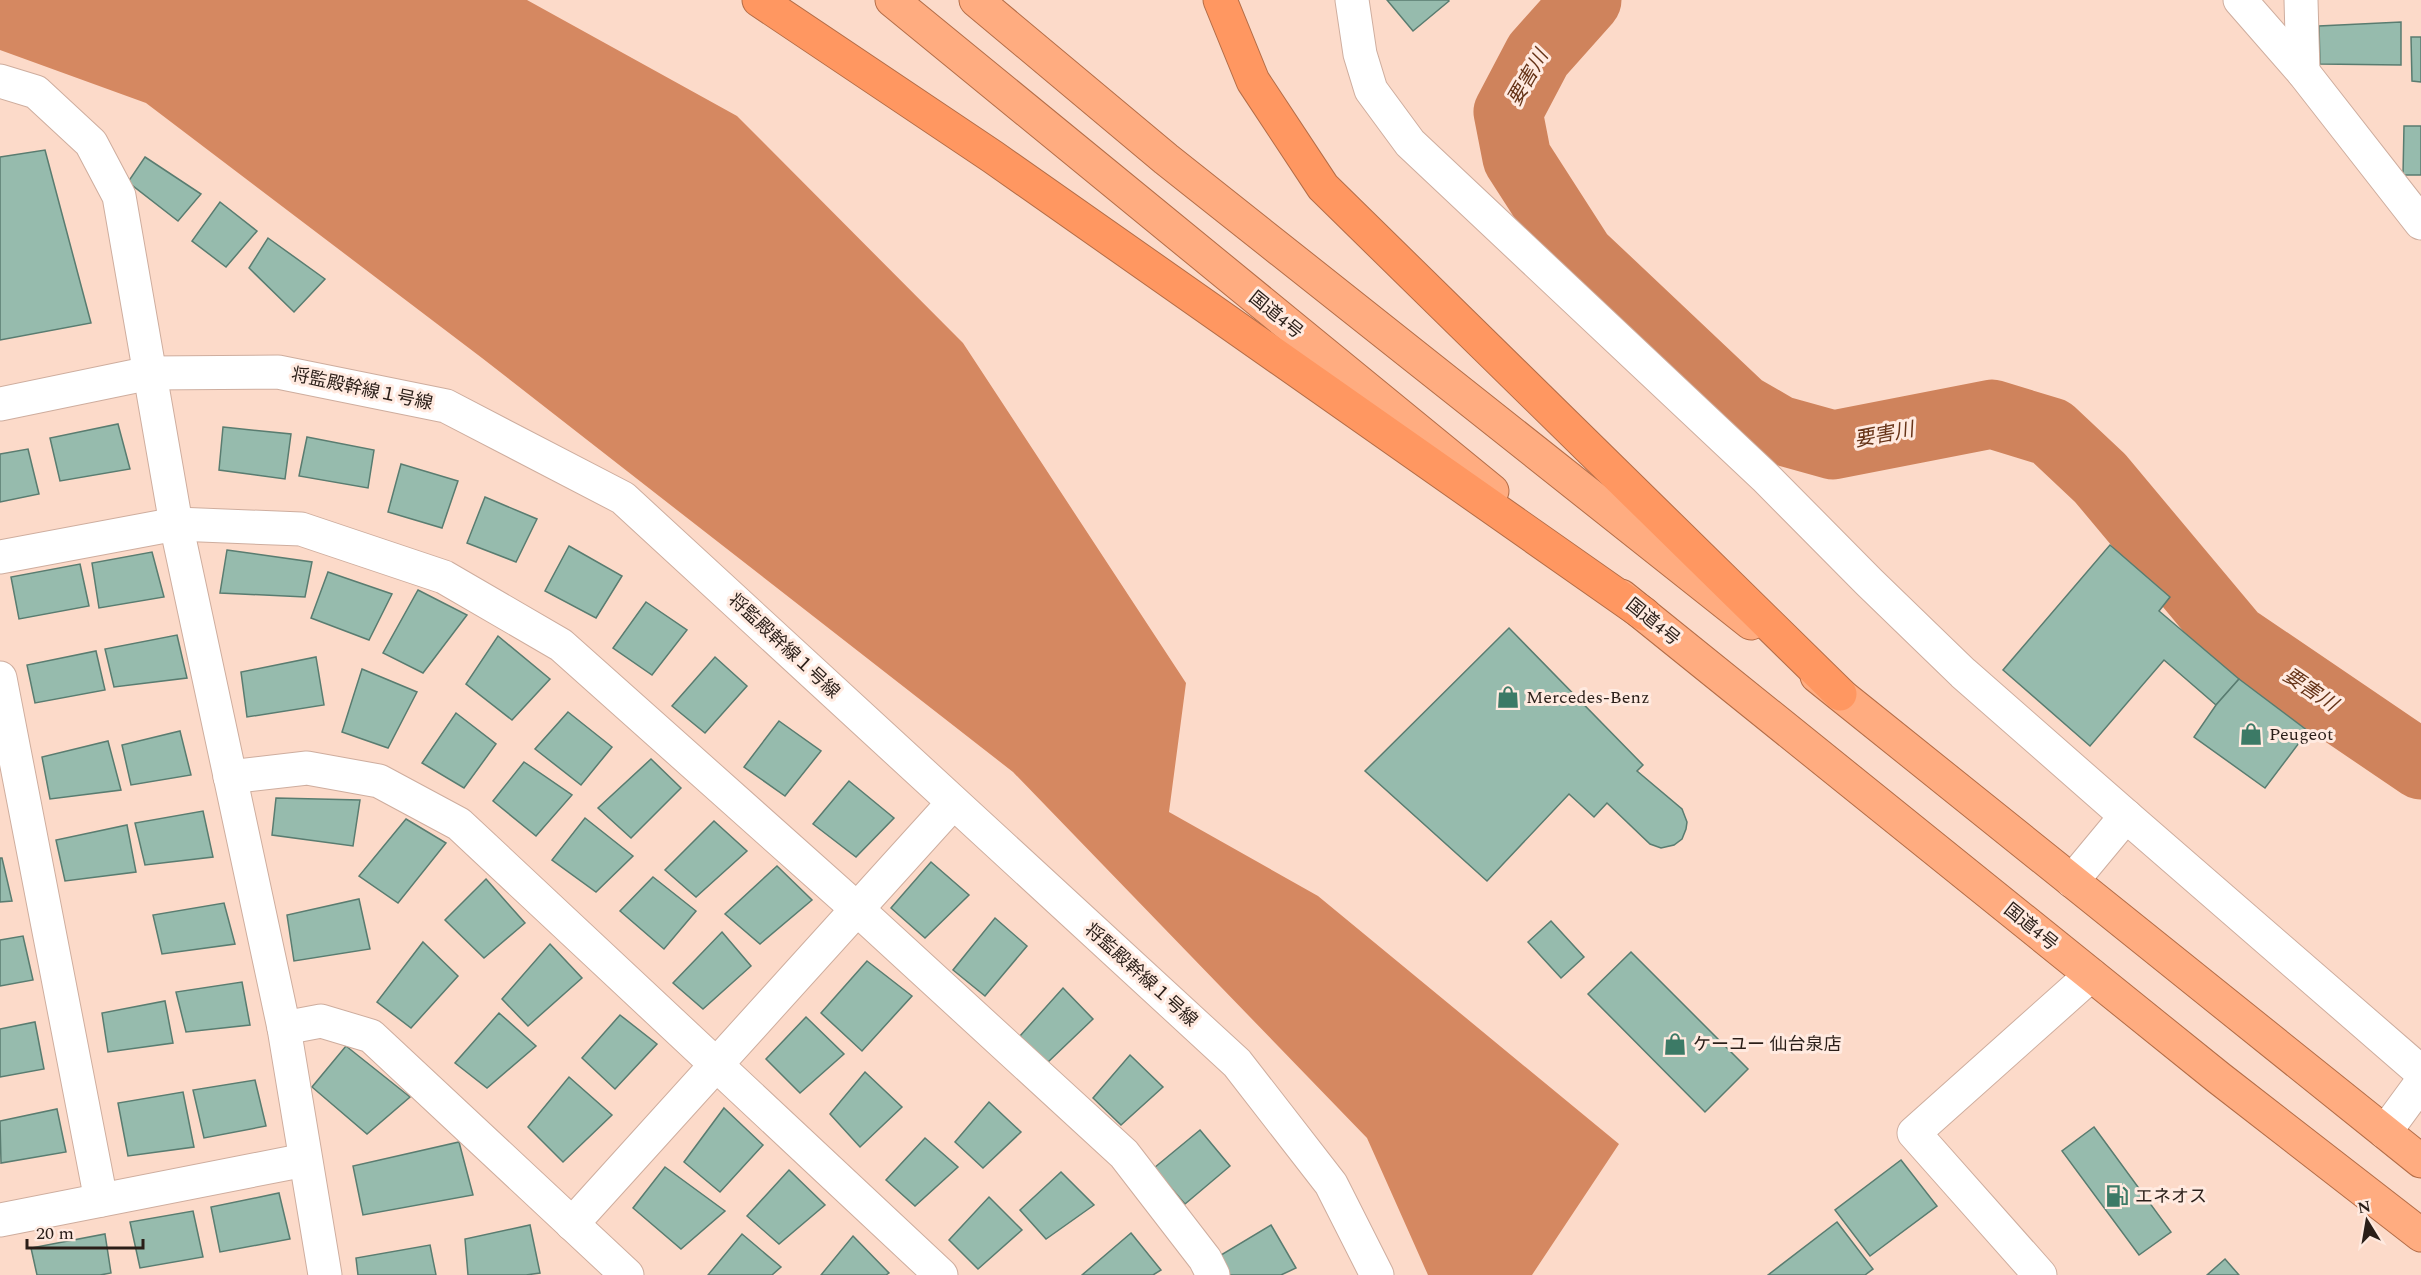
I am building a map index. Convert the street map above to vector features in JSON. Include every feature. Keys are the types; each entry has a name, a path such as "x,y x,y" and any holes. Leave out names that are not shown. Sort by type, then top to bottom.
{"highway":[{"path":"759,0 993,157 1644,614"},
{"name":"国道4号","path":"892,0 1644,614 2219,1078 2421,1235"},
{"path":"976,0 1166,159 1839,693 2421,1161"},
{"path":"1220,0 1253,81 1323,187 1839,693"}],"street":[{"path":"1352,0 1360,54 1371,90 1410,143 1765,477 1963,673 2421,1072"},
{"path":"2240,0 2303,72 2421,223"},
{"path":"2301,0 2303,72"},
{"path":"0,81 36,92 91,143 119,196 176,524 284,1028 325,1275"},
{"name":"将監殿幹線１号線","path":"0,404 150,373 278,372 446,406 623,498 1238,1063 1331,1184 1377,1275"},
{"path":"0,557 176,524 301,529 444,577 561,645 857,909 1124,1154 1205,1259 1213,1275"},
{"path":"0,678 101,1200"},
{"path":"230,777 307,768 379,781 459,824 940,1275"},
{"path":"572,1224 953,803"},
{"path":"2072,881 2126,816"},
{"path":"2040,1275 1914,1133 2091,975"},
{"path":"284,1028 321,1021 371,1036 627,1275"},
{"path":"2385,1132 2421,1083"},
{"path":"0,1220 305,1160"}],"shaded area":[{"path":"0,0 527,0 737,116 963,343 1186,683 1169,812 1318,896 1619,1144 1532,1275 1428,1275 1367,1138 1013,772 482,358 146,103 0,50"}],"building":[{"path":"1387,0 1448,0 1449,1 1413,31"},
{"path":"2401,22 2401,65 2320,64 2319,26"},
{"path":"2411,37 2421,37 2421,82 2412,81"},
{"path":"2404,126 2421,126 2421,175 2403,175"},
{"path":"45,150 91,323 0,340 0,157"},
{"path":"145,157 201,194 178,221 128,182"},
{"path":"220,202 257,231 226,267 192,241"},
{"path":"268,238 325,279 294,312 249,268"},
{"path":"118,424 130,469 60,481 50,438"},
{"path":"223,427 291,434 285,479 219,470"},
{"path":"307,437 374,450 368,488 299,476"},
{"path":"28,449 39,494 0,502 0,454"},
{"path":"401,464 458,481 442,528 388,512"},
{"path":"485,497 537,519 516,562 467,543"},
{"path":"2110,545 2170,597 2159,611 2239,679 2216,705 2164,660 2090,746 2003,670"},
{"path":"569,546 622,576 596,618 545,591"},
{"path":"227,550 312,562 305,597 220,593"},
{"path":"152,552 164,597 99,608 92,563"},
{"path":"80,564 89,606 19,619 11,577"},
{"path":"328,572 392,594 369,640 311,618"},
{"path":"418,590 467,615 423,673 383,653"},
{"path":"646,602 687,630 652,675 613,648"},
{"name":"Mercedes-Benz","path":"1509,628 1643,765 1637,771 1682,809 1687,822 1682,839 1674,845 1661,848 1650,844 1607,803 1594,817 1569,794 1487,881 1365,771"},
{"path":"177,635 187,678 114,687 105,649"},
{"path":"498,636 550,679 512,720 466,684"},
{"path":"96,651 105,690 35,703 27,665"},
{"path":"316,657 324,705 247,717 241,672"},
{"path":"715,657 747,686 705,733 672,706"},
{"path":"362,669 417,692 388,748 342,732"},
{"name":"Peugeot","path":"2239,679 2308,731 2265,788 2194,737 2216,705"},
{"path":"568,712 612,747 581,785 535,749"},
{"path":"456,713 496,744 464,788 422,763"},
{"path":"779,721 821,751 785,796 744,767"},
{"path":"180,731 191,775 131,785 122,745"},
{"path":"108,741 121,790 50,799 42,757"},
{"path":"651,759 681,788 631,838 598,808"},
{"path":"524,762 572,795 536,836 493,801"},
{"path":"849,781 894,818 856,857 813,824"},
{"path":"276,798 360,800 353,846 272,835"},
{"path":"203,811 213,857 145,865 135,823"},
{"path":"585,818 633,856 596,892 552,860"},
{"path":"406,819 446,843 398,903 359,876"},
{"path":"714,821 747,851 696,897 665,870"},
{"path":"127,825 136,872 65,881 56,840"},
{"path":"0,858 2,858 12,901 0,902"},
{"path":"931,862 969,895 925,938 891,908"},
{"path":"777,866 812,900 760,944 725,914"},
{"path":"653,877 696,911 664,949 620,911"},
{"path":"486,879 525,923 484,958 445,920"},
{"path":"359,899 370,949 294,961 287,915"},
{"path":"224,903 235,944 162,954 153,915"},
{"path":"995,918 1027,946 985,996 953,970"},
{"path":"1551,921 1584,957 1561,978 1528,942"},
{"path":"722,932 751,966 703,1009 673,983"},
{"path":"23,936 33,980 0,986 0,940"},
{"path":"423,942 458,976 411,1028 377,1002"},
{"path":"550,944 582,978 528,1026 502,999"},
{"path":"1631,952 1748,1069 1705,1112 1588,994"},
{"path":"867,961 912,996 862,1051 821,1013"},
{"path":"242,982 250,1025 186,1032 176,992"},
{"path":"1063,988 1093,1019 1047,1063 1020,1036"},
{"path":"165,1001 173,1043 108,1052 102,1013"},
{"path":"499,1013 536,1046 487,1088 455,1063"},
{"path":"620,1015 657,1044 615,1089 582,1058"},
{"path":"806,1017 844,1054 800,1093 766,1059"},
{"path":"35,1022 44,1069 0,1077 0,1029"},
{"path":"346,1046 410,1097 367,1134 312,1087"},
{"path":"1130,1055 1163,1087 1121,1125 1093,1098"},
{"path":"865,1072 902,1107 860,1147 830,1114"},
{"path":"569,1077 612,1115 563,1162 528,1127"},
{"path":"255,1080 266,1126 204,1138 193,1090"},
{"path":"183,1092 194,1147 128,1156 118,1103"},
{"path":"989,1102 1021,1132 983,1168 955,1142"},
{"path":"724,1108 763,1145 720,1192 684,1162"},
{"path":"57,1109 66,1152 1,1163 0,1121"},
{"path":"2094,1127 2171,1232 2139,1255 2062,1151"},
{"path":"1200,1130 1230,1166 1185,1204 1154,1168"},
{"path":"925,1138 958,1167 915,1206 886,1180"},
{"path":"459,1142 473,1195 363,1215 353,1166"},
{"path":"1901,1160 1937,1206 1870,1256 1835,1210"},
{"path":"665,1167 725,1211 681,1249 633,1208"},
{"path":"789,1170 825,1205 779,1244 747,1216"},
{"path":"1061,1172 1094,1205 1046,1239 1020,1210"},
{"path":"279,1193 290,1239 220,1252 211,1207"},
{"path":"989,1197 1022,1230 978,1269 949,1240"},
{"path":"193,1211 203,1257 140,1268 130,1222"},
{"path":"1837,1222 1873,1269 1865,1275 1768,1275"},
{"path":"530,1225 540,1273 468,1275 465,1239"},
{"path":"1271,1225 1296,1268 1281,1275 1225,1275 1216,1258"},
{"path":"1131,1233 1161,1270 1153,1275 1082,1275"},
{"path":"105,1234 111,1273 37,1275 31,1248"},
{"path":"742,1234 781,1267 772,1275 708,1275"},
{"path":"853,1236 889,1273 886,1275 821,1275"},
{"path":"430,1245 436,1275 358,1275 356,1258"},
{"path":"2225,1259 2239,1275 2207,1275"}],"waterway":[{"name":"要害川","path":"1587,0 1538,55 1508,112 1517,158 1580,256 1741,408 1779,430 1833,445 1992,414 2051,432 2100,478 2234,638 2421,765"}],"place":[{"name":"Mercedes-Benz","path":"1508,697"},
{"name":"Peugeot","path":"2251,734"},
{"name":"ケーユー 仙台泉店","path":"1675,1044"},
{"name":"エネオス","path":"2117,1196"}]}
